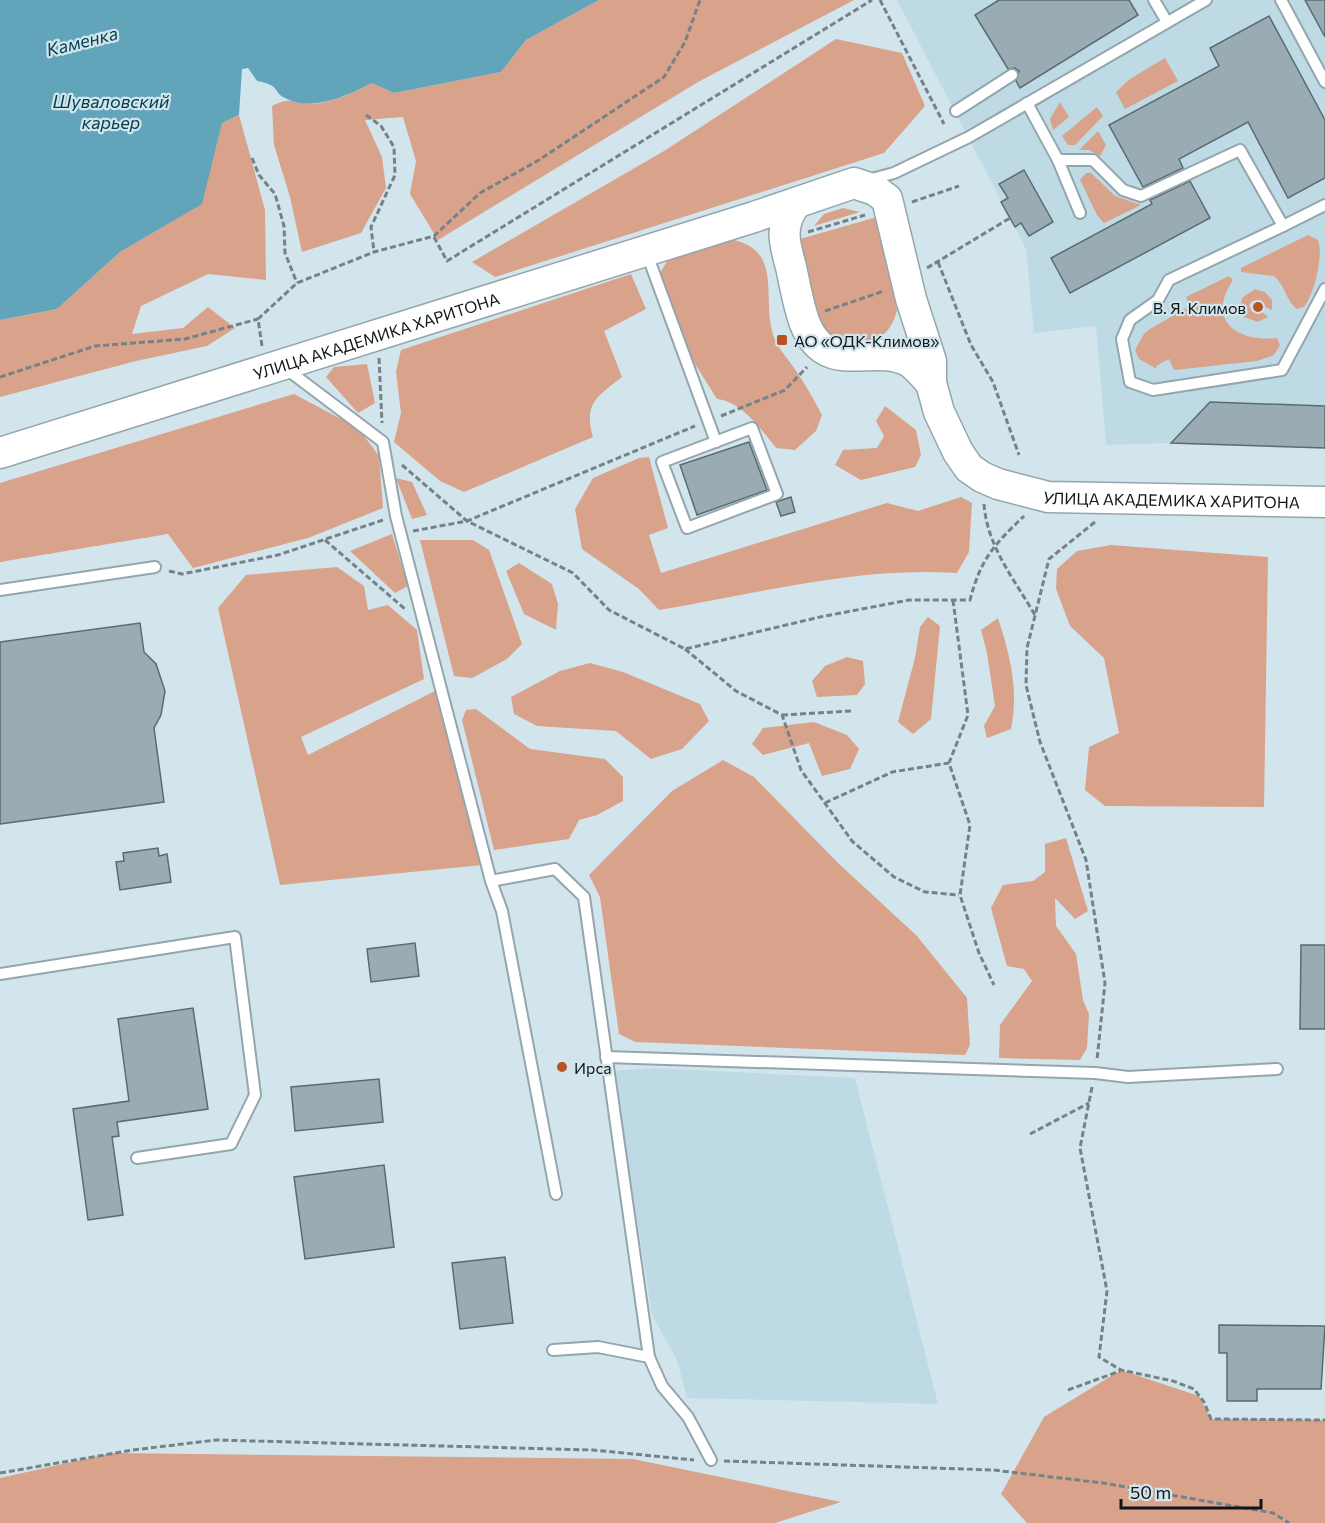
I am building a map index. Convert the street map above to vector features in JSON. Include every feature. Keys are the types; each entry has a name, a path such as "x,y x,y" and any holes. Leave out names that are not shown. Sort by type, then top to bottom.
{"street":[{"name":"УЛИЦА АКАДЕМИКА ХАРИТОНА","path":"0,453 754,217 854,183 875,189 886,199 909,290 931,361 931,383 948,434 969,468 998,484 1023,502 1048,497 1325,502"},
{"path":"796,203 787,218 792,234 803,318 812,336 824,348"},
{"path":"754,217 792,234"},
{"path":"875,355 900,336 910,315 909,290"},
{"name":"УЛИЦА АКАДЕМИКА ХАРИТОНА","path":"824,348 850,358 875,355 908,361 931,383"},
{"name":"УЛИЦА АКАДЕМИКА ХАРИТОНА","path":"1023,502 1047,484 1325,487"}],"lane":[{"path":"1154,0 1167,22"},
{"path":"854,183 894,172 969,137 1206,0"},
{"path":"1281,0 1325,82"},
{"path":"956,111 1012,75"},
{"path":"1027,103 1058,160 1080,213"},
{"path":"1058,160 1093,160 1123,190 1141,196 1240,150 1283,226"},
{"path":"1325,205 1169,280 1158,300 1130,321 1122,339 1130,382 1152,390 1282,370 1325,289"},
{"path":"646,251 716,442"},
{"path":"272,367 383,442 400,533 491,881 502,911 556,1194"},
{"path":"752,428 777,494 687,528 662,462 716,442 752,428"},
{"path":"0,590 155,567"},
{"path":"491,881 555,869 584,897 649,1357 662,1386 688,1417 711,1460"},
{"path":"0,974 235,937 255,1095 231,1144 137,1158"},
{"path":"606,1057 1095,1073 1128,1077 1277,1069"},
{"path":"553,1350 598,1347 649,1357"}],"path":[{"path":"0,376 95,346 185,339 258,319 297,283 374,252 434,236 480,193 539,160 664,77 685,42 700,0"},
{"path":"434,236 447,261 872,0"},
{"path":"880,0 944,124"},
{"path":"366,115 381,126 394,147 395,175 371,227 374,252"},
{"path":"252,158 259,175 275,194 284,226 285,253 297,283"},
{"path":"903,206 959,186"},
{"path":"792,234 870,213"},
{"path":"803,318 894,287 909,290 938,262 1010,218"},
{"path":"938,262 971,345 993,382 1019,455"},
{"path":"258,319 272,367"},
{"path":"400,533 467,521 786,390 824,348"},
{"path":"379,355 383,442 405,470 467,521 573,573 609,610 685,649 736,691 782,715 851,711"},
{"path":"983,494 985,519 993,546 1035,615"},
{"path":"685,649 820,617 909,600 970,600 977,573 1023,502"},
{"path":"1104,515 1049,559 1027,648 1026,685 1040,742 1086,860 1105,983 1095,1073 1080,1148 1107,1291 1099,1357 1121,1370 1173,1381 1194,1389 1204,1402 1211,1419 1325,1420"},
{"path":"155,567 182,574 278,555 396,516"},
{"path":"325,540 425,627"},
{"path":"953,600 968,715 949,763 970,825 960,895 979,953 993,985"},
{"path":"782,715 801,770 852,840 894,877 925,892 960,895"},
{"path":"825,803 892,772 949,763"},
{"path":"1030,1134 1089,1103"},
{"path":"1068,1390 1121,1370"},
{"path":"0,1473 133,1450 216,1440 593,1449 660,1458 993,1470 1103,1483 1273,1513 1289,1523"}],"shaded area":[{"path":"599,0 854,0 698,82 438,240 410,194 416,161 403,117 365,120 382,157 386,188 361,233 302,252 290,197 274,145 272,106 285,101 307,104 322,103 372,83 394,93 501,72 526,40"},
{"path":"897,0 1325,0 1325,448 1171,443 1106,445 1096,326 1034,333 1026,249"},
{"path":"836,39 902,53 925,106 884,153 495,277 472,262 664,151"},
{"path":"1165,58 1178,81 1125,109 1116,92 1130,79"},
{"path":"1060,102 1069,117 1053,130 1050,119"},
{"path":"1097,107 1103,116 1075,145 1068,145 1062,136"},
{"path":"239,115 265,210 266,280 208,274 141,306 132,334 183,328 208,307 235,328 207,346 136,361 0,397 0,320 57,309 120,252 201,204 222,123"},
{"path":"1098,131 1106,145 1100,156 1089,150 1079,150"},
{"path":"1086,173 1091,173 1115,196 1141,205 1104,223 1097,215 1080,180"},
{"path":"843,208 860,212 814,226 824,214"},
{"path":"877,217 897,310 892,324 883,335 873,342 861,345 849,344 838,340 827,331 819,319 800,239"},
{"path":"1308,235 1318,240 1320,255 1314,284 1304,307 1297,309 1293,306 1274,276 1241,272 1241,268"},
{"path":"728,239 746,244 758,253 765,265 771,325 775,340 822,415 816,431 795,450 776,448 758,425 743,411 726,401 717,399 685,348 660,273 669,258"},
{"path":"631,274 646,309 604,331 622,377 600,395 591,408 590,425 593,437 464,492 440,481 394,442 401,413 396,372 401,350"},
{"path":"1229,276 1233,280 1225,294 1224,317 1238,332 1262,338 1277,338 1280,345 1274,355 1257,361 1174,370 1169,359 1156,366 1157,369 1139,359 1135,350 1144,334 1190,306 1186,297"},
{"path":"1255,289 1265,292 1272,300 1272,310 1265,307 1261,300 1252,301 1249,305 1252,312 1262,312 1268,317 1258,322 1244,317 1240,308 1242,298"},
{"path":"367,364 375,403 358,413 326,377 334,367"},
{"path":"294,394 358,428 379,456 383,508 308,538 193,568 168,534 0,562 0,483"},
{"path":"885,406 916,430 921,455 915,467 861,480 835,465 843,450 877,448 884,436 876,421"},
{"path":"649,457 668,528 649,535 661,573 887,503 918,511 961,497 972,503 969,552 957,573 920,572 845,577 659,610 639,589 582,549 575,509 593,478 639,458"},
{"path":"396,478 412,482 427,515 412,519"},
{"path":"392,534 408,586 395,593 350,551"},
{"path":"420,540 473,540 489,550 522,644 507,659 472,678 454,676"},
{"path":"1111,545 1268,557 1264,807 1105,806 1085,790 1089,747 1119,733 1104,658 1070,626 1056,589 1057,569 1077,551"},
{"path":"519,563 552,584 558,604 556,630 524,614 506,571"},
{"path":"337,567 364,586 368,610 388,605 417,630 424,679 301,737 308,755 435,691 482,865 280,885 218,608 246,575"},
{"path":"928,617 940,626 931,719 913,734 898,722 915,658 920,627"},
{"path":"998,618 1012,673 1013,715 1011,729 987,738 984,726 995,706 981,630"},
{"path":"847,657 863,661 865,684 857,695 817,697 812,681 825,666"},
{"path":"590,663 623,672 700,704 709,721 682,749 651,759 616,731 537,726 514,714 511,697 560,671"},
{"path":"476,709 530,749 605,759 623,777 623,801 597,815 579,820 569,839 494,850 462,720 466,710"},
{"path":"814,722 847,735 859,749 850,769 822,776 809,743 763,755 752,744 763,728"},
{"path":"723,760 754,777 837,862 917,936 967,998 970,1045 965,1055 635,1042 619,1034 600,897 589,875 672,791"},
{"path":"1066,838 1088,911 1075,919 1055,898 1056,926 1076,954 1083,1000 1089,1014 1087,1048 1080,1060 999,1058 1000,1025 1032,981 1024,969 1007,966 991,908 1003,885 1033,881 1045,872 1045,844"},
{"path":"653,1068 855,1078 938,1404 687,1398 677,1360 652,1315 614,1071"},
{"path":"1121,1370 1199,1396 1211,1419 1325,1420 1325,1523 1027,1523 1001,1494 1044,1417"},
{"path":"112,1453 633,1459 841,1502 775,1523 0,1523 0,1478"}],"water":[{"name":"Шуваловский карьер","path":"0,0 599,0 526,40 501,72 394,93 372,83 331,100 308,104 297,103 282,97 274,87 257,81 248,68 242,69 239,115 222,123 202,204 120,252 57,309 0,320"}],"building":[{"path":"999,0 1129,0 1138,15 1020,88 1016,81 1019,71 1015,68 1008,69 975,15"},
{"path":"1305,0 1325,0 1325,37"},
{"path":"1269,16 1325,120 1325,178 1288,198 1248,122 1179,159 1183,168 1143,187 1109,125 1219,66 1210,48"},
{"path":"1024,170 1053,222 1029,236 1021,223 1015,227 1001,202 1008,198 999,184"},
{"path":"1190,181 1210,218 1070,293 1051,258 1152,204 1150,200"},
{"path":"1210,402 1325,406 1325,448 1171,443"},
{"path":"749,442 767,490 697,515 680,465"},
{"path":"791,497 795,512 781,516 776,502"},
{"path":"140,623 144,652 156,664 165,691 161,715 154,728 164,802 0,824 0,642"},
{"path":"158,848 159,856 167,854 171,882 120,890 116,862 124,861 123,853"},
{"path":"415,943 419,976 371,982 367,949"},
{"path":"1301,945 1325,945 1325,1029 1300,1029"},
{"path":"193,1008 208,1109 117,1122 119,1136 112,1137 123,1215 88,1220 73,1109 129,1101 118,1019"},
{"path":"379,1079 383,1122 295,1131 291,1087"},
{"path":"384,1165 394,1247 305,1259 294,1177"},
{"path":"505,1257 513,1323 460,1329 452,1263"},
{"path":"1219,1325 1325,1326 1321,1389 1257,1389 1257,1401 1227,1401 1227,1353 1219,1353"}],"place":[{"name":"В. Я. Климов","path":"1258,307"},
{"name":"АО «ОДК-Климов»","path":"782,340"},
{"name":"Ирса","path":"562,1067"}],"water label":[{"name":"Каменка","path":"82,41"}]}
